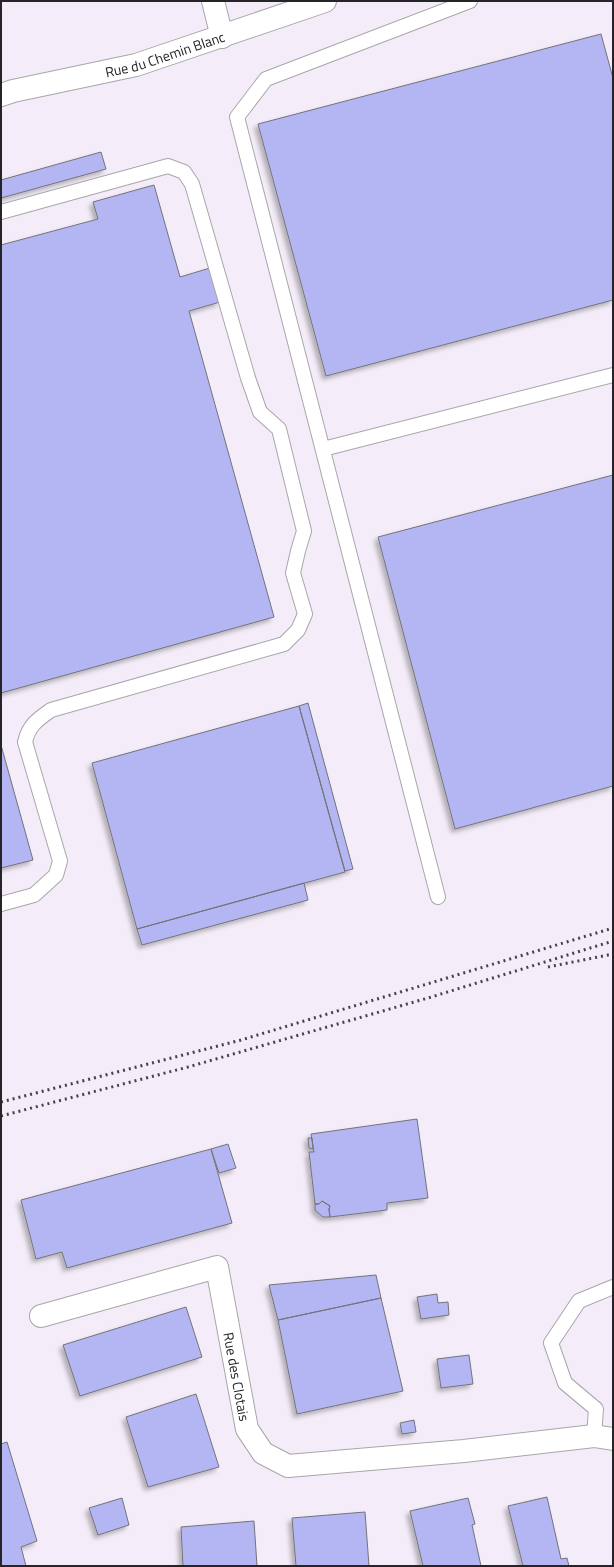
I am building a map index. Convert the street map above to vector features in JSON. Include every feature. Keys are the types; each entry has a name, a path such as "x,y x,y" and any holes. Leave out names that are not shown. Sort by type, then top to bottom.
{"street":[{"path":"214,1 222,37"},
{"name":"Rue du Chemin Blanc","path":"1,95 13,90 136,65 325,1"},
{"name":"Rue des Clotais","path":"41,1316 217,1267 247,1429 263,1453 288,1466 603,1437"}],"lane":[{"path":"438,897 237,117 266,79 470,1"},
{"path":"1,212 168,166 184,172 192,184 248,378 260,412 278,429 304,531 293,573 305,614 298,630 284,644 51,710 36,720 28,731 25,742 60,861 56,875 34,895 1,904"},
{"path":"323,449 613,375"},
{"path":"603,1437 596,1409 565,1383 551,1342 579,1301 613,1287"}],"shaded area":[{"path":"1,1 613,1 613,1566 1,1566"}],"building":[{"path":"601,34 613,78 613,300 326,376 258,124"},
{"path":"101,152 106,169 1,198 1,180"},
{"path":"154,185 180,277 210,268 220,302 189,311 274,617 1,693 1,245 98,219 93,202"},
{"path":"613,475 613,786 455,829 378,537"},
{"path":"308,703 353,869 345,871 299,706"},
{"path":"299,706 345,872 137,929 92,763"},
{"path":"1,745 33,860 1,868"},
{"path":"304,883 308,900 142,945 137,929"},
{"path":"417,1119 428,1198 387,1203 387,1210 330,1217 330,1206 322,1201 319,1204 315,1204 309,1152 314,1152 311,1134"},
{"path":"308,1138 312,1138 313,1149 309,1148"},
{"path":"228,1144 236,1168 219,1173 211,1149"},
{"path":"211,1149 232,1223 67,1268 62,1252 36,1259 21,1200"},
{"path":"322,1201 330,1206 330,1217 323,1217 315,1210 315,1204 319,1204"},
{"path":"376,1275 381,1298 278,1320 269,1285"},
{"path":"437,1294 438,1303 448,1302 449,1315 421,1319 417,1297"},
{"path":"381,1298 403,1391 297,1414 278,1320"},
{"path":"186,1307 202,1357 80,1396 63,1345"},
{"path":"469,1355 473,1384 441,1388 437,1359"},
{"path":"196,1394 219,1467 148,1487 126,1417"},
{"path":"414,1420 416,1432 402,1434 400,1423"},
{"path":"7,1442 37,1541 21,1547 26,1566 1,1566 1,1444"},
{"path":"547,1497 561,1559 567,1558 569,1566 523,1566 508,1506"},
{"path":"122,1498 129,1525 98,1535 89,1508"},
{"path":"468,1498 475,1524 472,1525 481,1566 423,1566 410,1511"},
{"path":"365,1512 369,1566 296,1566 292,1518"},
{"path":"254,1521 257,1566 183,1566 181,1527"}],"railway":[{"path":"1,1102 241,1040 613,928"},
{"path":"1,1116 188,1067 428,998 613,941"},
{"path":"548,967 613,954"}]}
